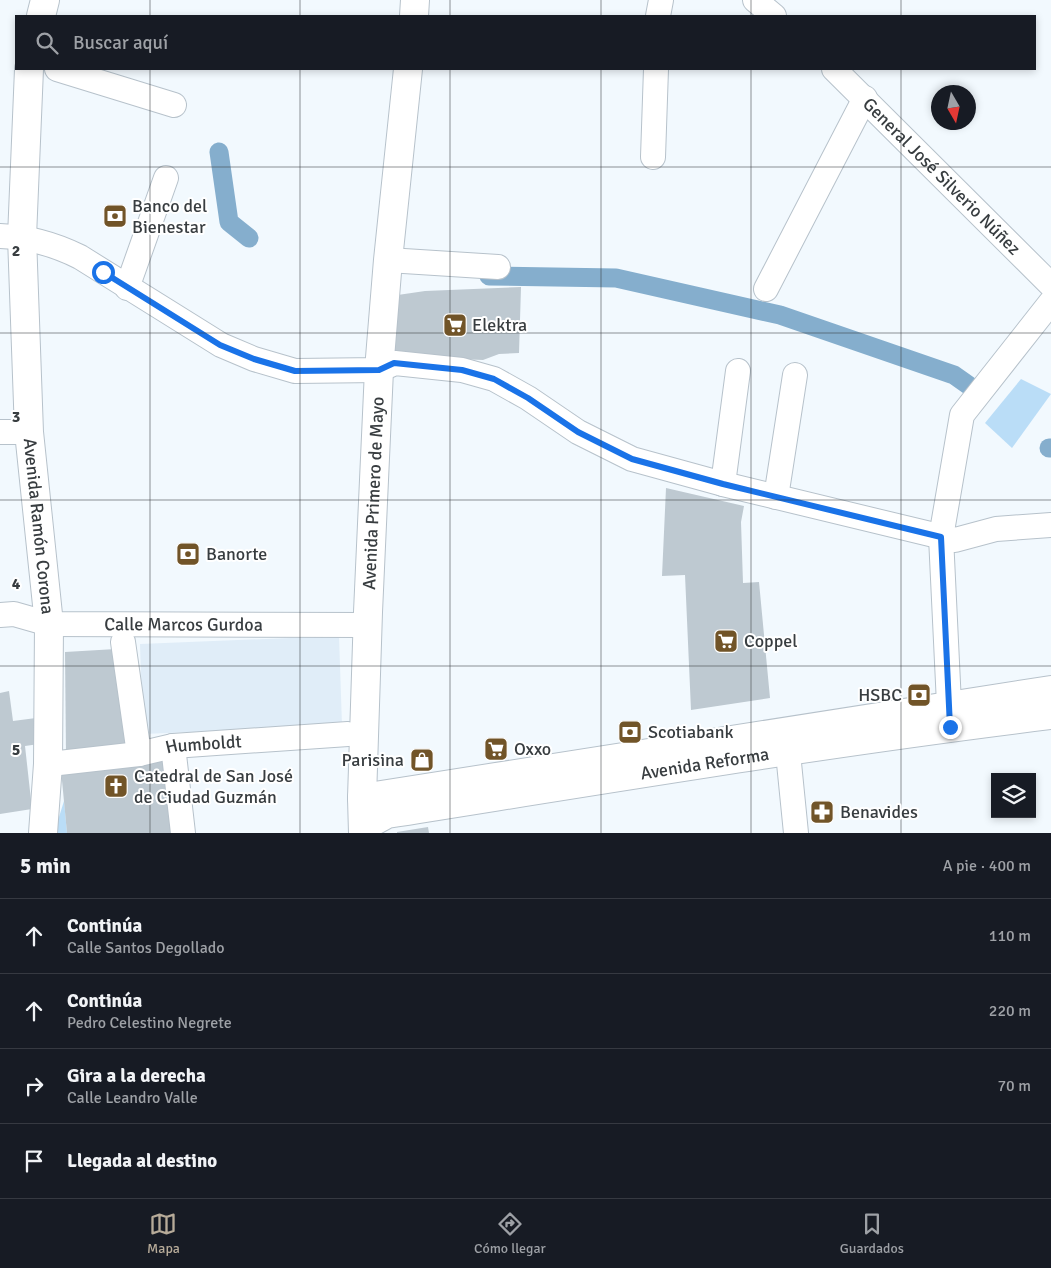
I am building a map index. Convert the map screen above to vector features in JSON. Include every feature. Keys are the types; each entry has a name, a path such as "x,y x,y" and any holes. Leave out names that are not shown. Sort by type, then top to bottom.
{"main road":[{"path":"40,15 45,0"},
{"path":"414,15 415,0"},
{"name":"Avenida Ramón Corona","path":"29,70 11,237 49,624 48,764 43,833"},
{"name":"Avenida Primero de Mayo","path":"363,830 362,798 368,625 379,370 388,260 408,70"},
{"name":"Avenida Reforma","path":"362,798 787,741 949,717 1051,690"},
{"name":"Avenida Reforma","path":"949,717 1051,715"},
{"name":"Avenida Reforma","path":"363,830 386,814 787,741"}],"street":[{"path":"658,15 661,0"},
{"path":"755,0 773,15"},
{"path":"61,70 174,105"},
{"path":"653,157 656,70"},
{"name":"General José Silverio Núñez","path":"835,70 1051,285"},
{"path":"766,289 865,98"},
{"path":"127,288 166,178"},
{"path":"11,237 60,247 80,257 220,345 254,359 295,371 379,370 394,363 462,370 494,379 528,398 578,432 632,459 723,484 955,540 996,528 1051,525"},
{"path":"388,260 498,267"},
{"path":"949,717 941,537 962,415 1051,302"},
{"path":"723,484 738,372"},
{"path":"776,497 795,375"},
{"path":"0,432 29,432"},
{"name":"Calle Marcos Gurdoa","path":"0,615 14,614 49,624 368,625"},
{"path":"123,642 139,754"},
{"name":"Humboldt","path":"59,763 139,754 173,746 348,734"},
{"path":"787,741 796,833"},
{"path":"173,746 183,833"}],"shaded area":[{"path":"1021,379 1051,394 1012,448 985,423"},
{"path":"339,636 342,726 143,734 140,644"},
{"path":"64,801 67,833 54,833"}],"building":[{"name":"Elektra","path":"521,287 519,353 499,354 483,360 389,356 391,296 425,291"},
{"name":"Coppel","path":"666,488 744,506 741,522 743,583 759,582 770,698 691,710 685,575 662,576"},
{"path":"116,649 133,749 66,755 65,652"},
{"path":"9,691 13,721 36,718 39,744 25,746 32,809 0,814 0,693"},
{"name":"Catedral de San José de Ciudad Guzmán","path":"167,760 174,833 67,833 61,770"},
{"path":"428,827 429,833 397,833 397,832"}],"waterway":[{"path":"219,152 229,222 249,238"},
{"path":"489,276 616,278 780,315 954,375 971,387"}],"place":[{"name":"Banco del Bienestar","path":"115,216"},
{"name":"Elektra","path":"455,325"},
{"name":"Banorte","path":"188,554"},
{"name":"Coppel","path":"726,641"},
{"name":"HSBC","path":"919,695"},
{"name":"Scotiabank","path":"630,732"},
{"name":"Oxxo","path":"496,749"},
{"name":"Parisina","path":"422,760"},
{"name":"Catedral de San José de Ciudad Guzmán","path":"116,786"},
{"name":"Benavides","path":"822,812"}],"route":[{"path":"103,272 220,345 254,359 295,371 379,370 394,363 462,370 494,379 528,398 578,432 632,459 723,484 941,537 950,727"}]}
